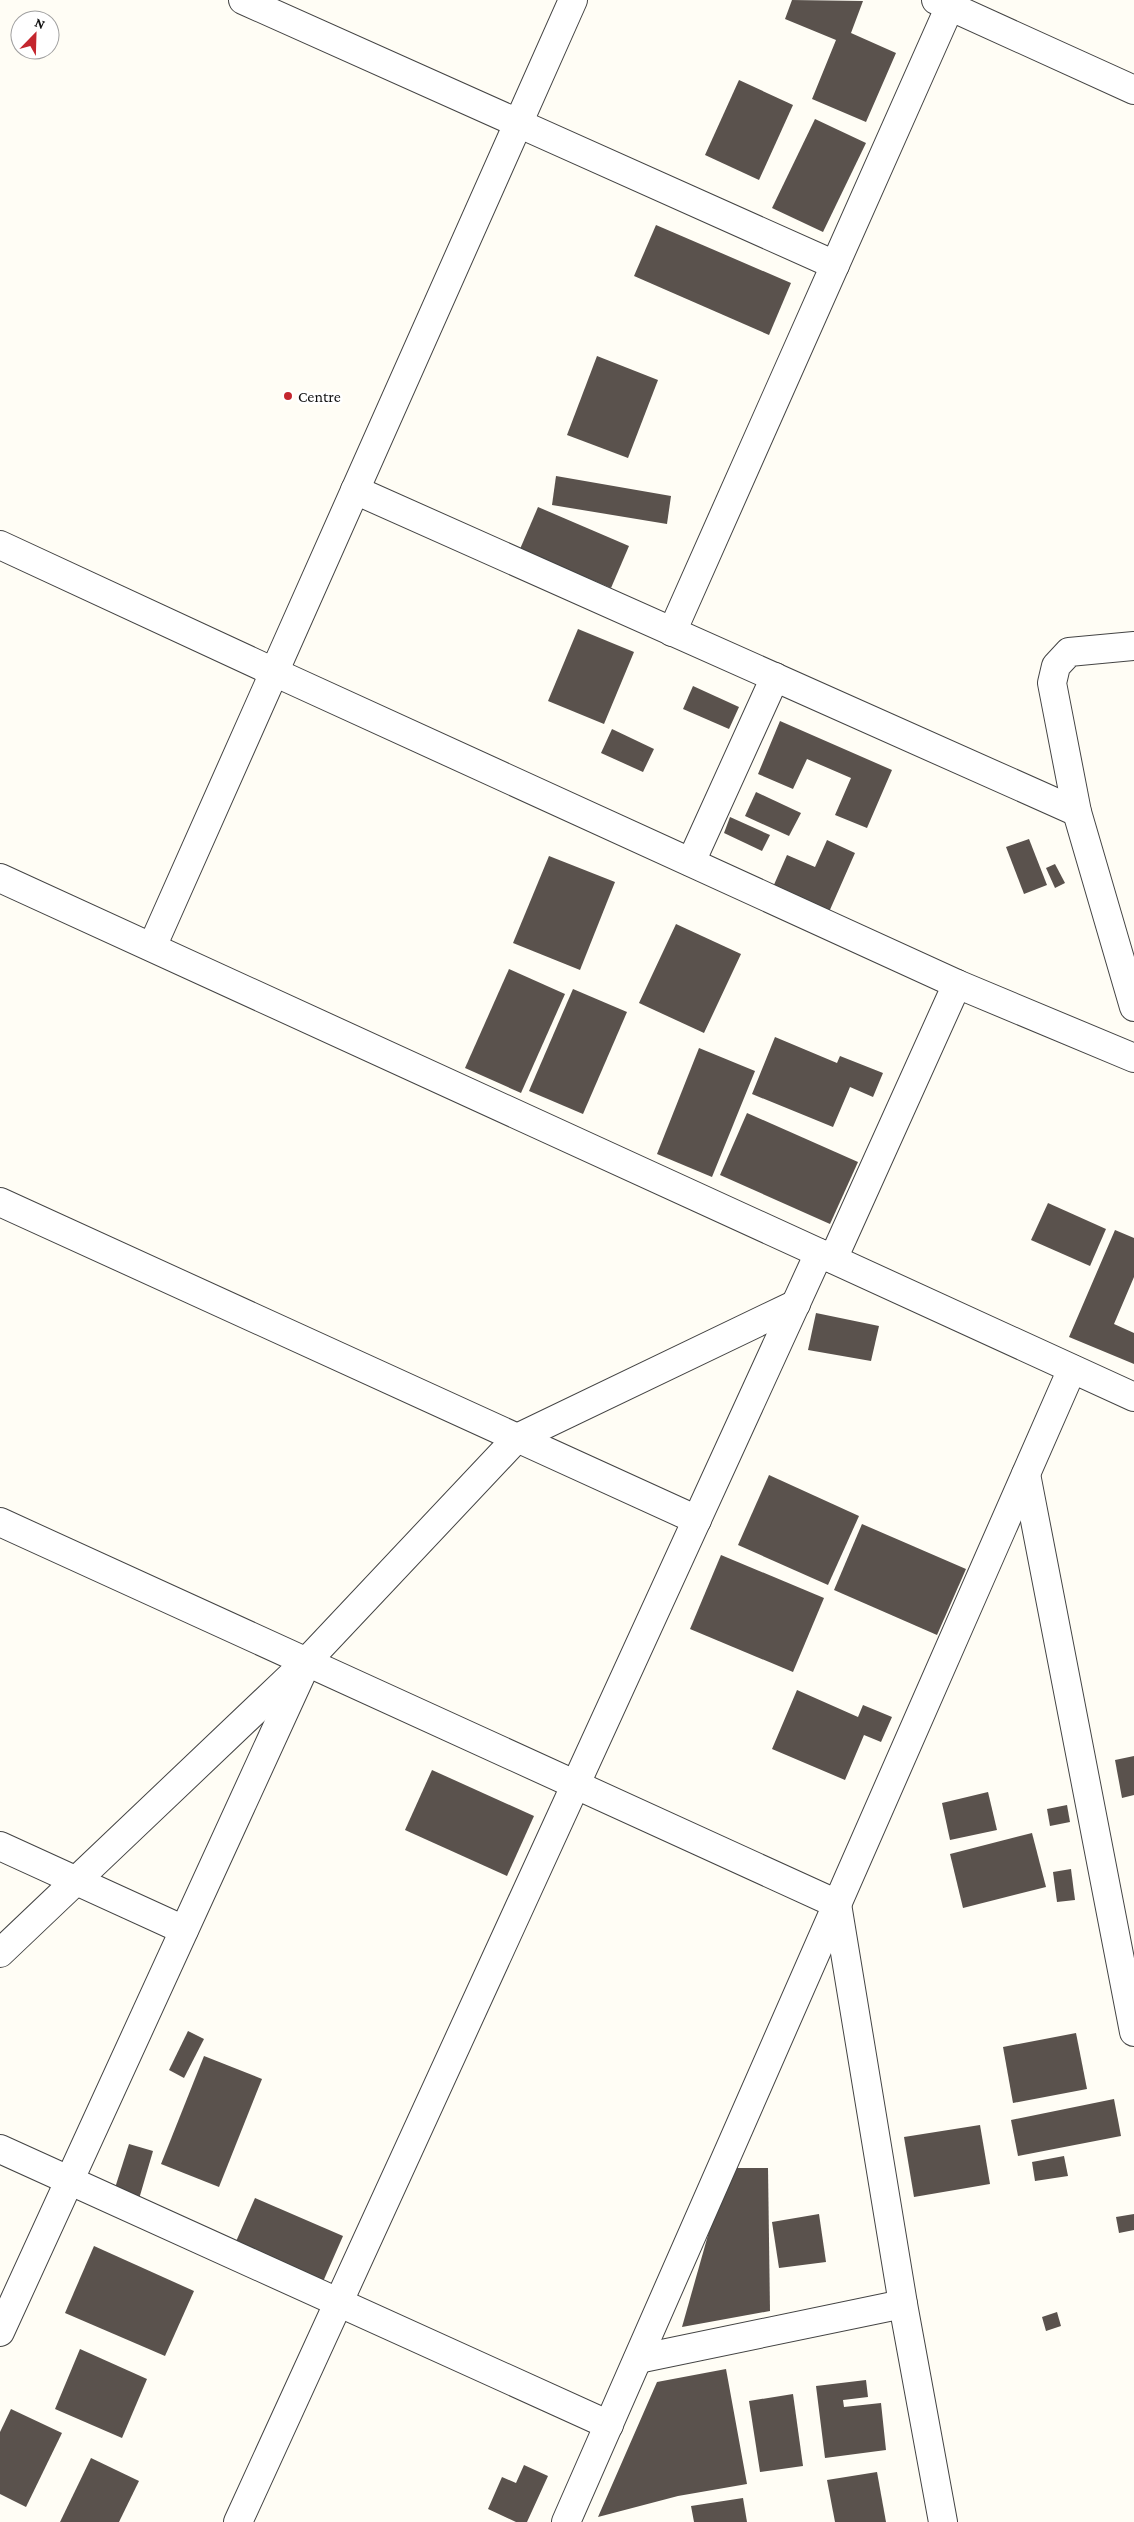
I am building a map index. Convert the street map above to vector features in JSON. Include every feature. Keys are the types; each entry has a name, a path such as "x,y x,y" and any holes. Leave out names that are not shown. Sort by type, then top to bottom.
{"street":[{"path":"243,0 835,265"},
{"path":"152,947 573,0"},
{"path":"672,632 835,265 943,3 1134,90"},
{"path":"355,490 1077,812"},
{"path":"0,544 274,672 957,984 1134,1058"},
{"path":"1134,646 1068,652 1056,666 1052,683 1077,812 1134,1007"},
{"path":"691,862 775,678"},
{"path":"0,878 1134,1397"},
{"path":"238,2522 796,1304 826,1256 957,984"},
{"path":"0,1202 697,1520"},
{"path":"0,1953 306,1662 517,1438 796,1304"},
{"path":"566,2522 1072,1369"},
{"path":"1026,1474 1134,2032"},
{"path":"0,1522 838,1904"},
{"path":"0,2332 306,1662"},
{"path":"0,1846 184,1930"},
{"path":"838,1904 903,2304 943,2522"},
{"path":"0,2149 609,2425"},
{"path":"638,2359 903,2304"}],"building":[{"path":"792,0 863,1 851,33 896,53 866,122 812,99 836,40 785,19"},
{"path":"739,80 793,105 759,180 705,155"},
{"path":"815,119 866,143 823,232 772,208"},
{"path":"656,225 791,283 769,335 634,276"},
{"path":"597,356 658,380 628,458 567,435"},
{"path":"556,476 671,496 667,524 552,505"},
{"path":"538,507 629,546 611,588 520,549"},
{"path":"578,629 634,652 604,724 548,701"},
{"path":"693,686 739,707 729,729 683,709"},
{"path":"780,721 892,770 867,828 835,815 851,778 807,759 793,789 758,774"},
{"path":"612,729 654,749 643,772 601,753"},
{"path":"756,792 801,813 789,836 745,816"},
{"path":"730,817 770,835 762,851 724,833"},
{"path":"1029,839 1047,885 1024,894 1006,847"},
{"path":"827,840 855,853 829,912 773,887 787,855 815,867"},
{"path":"549,856 615,882 580,970 513,943"},
{"path":"1055,864 1065,883 1055,888 1046,868"},
{"path":"676,924 741,954 704,1033 639,1003"},
{"path":"509,969 565,994 521,1093 465,1068"},
{"path":"573,989 627,1012 583,1114 529,1091"},
{"path":"775,1037 837,1063 840,1056 883,1073 873,1097 850,1087 833,1127 752,1094"},
{"path":"699,1048 755,1071 712,1177 657,1154"},
{"path":"747,1113 858,1162 830,1224 720,1175"},
{"path":"1048,1203 1106,1229 1090,1266 1031,1240"},
{"path":"1115,1230 1134,1238 1134,1277 1114,1324 1134,1333 1134,1364 1069,1337"},
{"path":"816,1313 879,1326 871,1361 808,1350"},
{"path":"769,1475 859,1516 828,1585 738,1545"},
{"path":"862,1524 966,1569 937,1635 834,1590"},
{"path":"721,1555 824,1598 793,1672 690,1629"},
{"path":"797,1690 858,1717 863,1705 892,1717 881,1742 864,1735 845,1780 772,1749"},
{"path":"1134,1756 1134,1795 1122,1798 1115,1760"},
{"path":"432,1770 534,1816 507,1876 405,1830"},
{"path":"988,1792 997,1830 950,1840 942,1803"},
{"path":"1067,1805 1070,1822 1050,1826 1047,1809"},
{"path":"1032,1833 1046,1887 963,1908 950,1854"},
{"path":"1071,1869 1075,1900 1057,1902 1053,1872"},
{"path":"188,2031 204,2039 184,2078 169,2070"},
{"path":"1076,2033 1087,2089 1013,2103 1003,2047"},
{"path":"204,2056 262,2079 219,2187 161,2164"},
{"path":"1114,2099 1121,2136 1018,2156 1011,2120"},
{"path":"980,2125 990,2184 914,2197 904,2137"},
{"path":"129,2144 153,2151 139,2199 114,2191"},
{"path":"1064,2156 1068,2176 1035,2181 1032,2162"},
{"path":"727,2168 768,2168 770,2311 682,2327"},
{"path":"255,2198 343,2236 322,2284 234,2246"},
{"path":"819,2214 826,2262 779,2268 772,2222"},
{"path":"1134,2214 1134,2230 1119,2233 1116,2217"},
{"path":"94,2246 194,2291 165,2356 65,2313"},
{"path":"1057,2312 1061,2326 1046,2331 1042,2317"},
{"path":"80,2349 147,2379 122,2438 55,2409"},
{"path":"726,2369 747,2484 678,2496 598,2517 657,2382"},
{"path":"866,2380 868,2397 843,2400 844,2407 881,2403 886,2450 825,2458 816,2386"},
{"path":"793,2394 803,2466 760,2472 749,2401"},
{"path":"11,2409 62,2433 26,2507 0,2494 0,2432"},
{"path":"91,2458 139,2481 119,2522 60,2522"},
{"path":"524,2465 548,2476 527,2522 516,2522 488,2509 502,2477 516,2483"},
{"path":"877,2472 886,2522 835,2522 827,2480"},
{"path":"743,2498 747,2522 694,2522 691,2506"}],"place":[{"name":"Centre","path":"288,396"}]}
